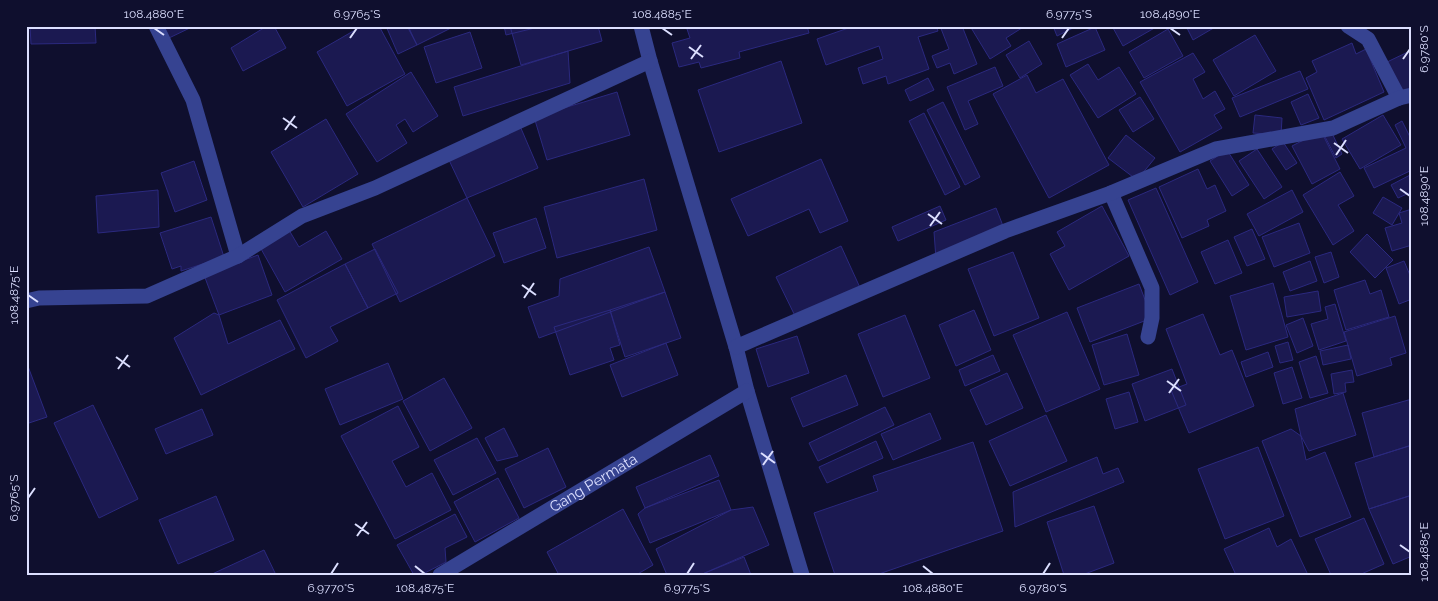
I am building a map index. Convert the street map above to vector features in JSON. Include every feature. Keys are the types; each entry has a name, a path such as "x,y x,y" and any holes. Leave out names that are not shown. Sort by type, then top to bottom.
{"street":[{"path":"156,26 193,100 238,256"},
{"path":"641,26 736,348 746,391 802,575"},
{"path":"736,348 1005,231 1111,193 1216,150 1333,128 1405,97 1368,38 1348,26"},
{"path":"26,301 38,298 147,296 238,256 302,216 375,188 650,61"},
{"path":"1111,193 1152,288 1152,318 1148,337"},
{"name":"Gang Permata","path":"440,575 746,391"}],"building":[{"path":"30,26 95,26 96,43 31,44"},
{"path":"164,26 194,26 169,38"},
{"path":"267,26 274,26 286,48 243,71 231,48"},
{"path":"362,26 379,26 405,74 347,106 317,52"},
{"path":"386,26 408,26 417,45 398,54"},
{"path":"407,26 455,26 417,45"},
{"path":"504,26 543,26 506,35"},
{"path":"510,26 598,26 602,41 521,65"},
{"path":"686,26 807,26 809,33 739,52 740,58 701,68 699,62 679,67 672,43 690,38"},
{"path":"854,26 936,26 938,31 918,37 929,69 888,84 886,76 863,84 858,68 883,59 879,46 826,65 817,39"},
{"path":"940,26 962,26 977,64 954,74 950,63 937,68 932,56 949,49"},
{"path":"970,26 1025,26 1006,38 1011,46 990,59"},
{"path":"1053,26 1077,26 1057,36"},
{"path":"1112,26 1158,26 1123,46"},
{"path":"1186,26 1217,26 1193,40"},
{"path":"1095,27 1105,50 1066,67 1057,44"},
{"path":"1168,29 1183,56 1144,78 1129,52"},
{"path":"470,32 482,68 436,83 424,47"},
{"path":"1255,35 1276,71 1234,96 1213,60"},
{"path":"1029,41 1042,64 1020,78 1006,55"},
{"path":"1352,43 1356,54 1366,49 1384,92 1324,120 1306,78 1317,72 1312,61"},
{"path":"1412,50 1412,88 1400,94 1385,63"},
{"path":"568,51 570,83 463,116 454,87"},
{"path":"1193,53 1205,72 1193,79 1203,99 1215,91 1225,109 1214,115 1222,128 1180,152 1140,82"},
{"path":"781,61 802,123 719,152 698,90"},
{"path":"1088,64 1098,80 1119,67 1136,94 1098,118 1070,75"},
{"path":"995,67 1003,86 968,101 978,124 965,130 947,87"},
{"path":"1300,71 1308,89 1240,117 1232,98"},
{"path":"411,72 438,116 413,132 405,119 396,125 407,143 377,162 346,114"},
{"path":"1027,75 1036,93 1063,79 1109,165 1049,198 993,94"},
{"path":"928,78 934,90 910,101 905,90"},
{"path":"617,92 630,135 547,160 534,117"},
{"path":"1308,94 1319,118 1301,125 1291,102"},
{"path":"1140,97 1154,119 1133,132 1119,110"},
{"path":"943,102 980,177 965,185 927,110"},
{"path":"924,113 960,187 945,195 909,121"},
{"path":"1255,115 1282,118 1281,135 1253,133"},
{"path":"1383,115 1401,145 1360,169 1342,139"},
{"path":"326,119 358,174 303,207 271,152"},
{"path":"1402,121 1412,141 1412,170 1374,188 1364,168 1406,148 1395,125"},
{"path":"520,126 538,168 467,198 448,158"},
{"path":"1330,129 1342,154 1336,158 1323,133"},
{"path":"1321,131 1340,169 1312,184 1292,146"},
{"path":"1126,135 1155,158 1137,180 1108,158"},
{"path":"1283,142 1297,163 1286,170 1272,149"},
{"path":"1257,149 1282,187 1264,199 1239,161"},
{"path":"1227,150 1249,185 1232,196 1210,161"},
{"path":"821,159 848,221 820,233 809,209 748,236 731,199"},
{"path":"194,161 207,200 175,212 161,173"},
{"path":"1198,169 1207,189 1215,185 1226,211 1207,220 1209,226 1182,238 1159,187"},
{"path":"1340,172 1354,196 1338,205 1354,231 1333,245 1303,195"},
{"path":"1412,174 1412,200 1409,193 1398,198 1391,185"},
{"path":"644,179 657,230 557,258 544,207"},
{"path":"1156,188 1198,282 1170,295 1128,200"},
{"path":"158,190 159,227 98,233 96,196"},
{"path":"1292,190 1303,212 1259,236 1247,214"},
{"path":"1383,197 1402,208 1392,225 1373,213"},
{"path":"467,198 495,256 400,302 372,244"},
{"path":"940,206 946,220 898,241 892,227"},
{"path":"1102,206 1129,256 1069,290 1050,254 1065,246 1057,232"},
{"path":"996,208 1005,231 936,259 934,232"},
{"path":"1412,209 1412,245 1392,251 1385,228 1402,223 1399,213"},
{"path":"211,217 224,257 181,271 181,266 172,269 160,233"},
{"path":"536,218 546,248 504,263 493,233"},
{"path":"1299,223 1310,253 1274,267 1262,237"},
{"path":"1252,229 1265,259 1247,266 1234,237"},
{"path":"289,230 299,247 326,231 342,259 285,292 260,247"},
{"path":"1367,234 1393,260 1375,278 1350,252"},
{"path":"1228,240 1242,273 1215,284 1201,252"},
{"path":"841,246 862,292 798,322 776,277"},
{"path":"649,247 665,292 539,338 528,307 559,296 560,279"},
{"path":"375,249 398,293 368,308 345,264"},
{"path":"1013,252 1039,318 994,336 968,269"},
{"path":"1331,252 1339,277 1324,283 1315,257"},
{"path":"258,255 272,295 219,315 204,275"},
{"path":"1310,261 1317,281 1290,291 1283,272"},
{"path":"1404,261 1412,280 1412,299 1399,304 1386,268"},
{"path":"345,264 368,308 330,327 338,341 306,358 277,300"},
{"path":"1365,280 1370,294 1381,290 1389,317 1346,330 1334,290"},
{"path":"1273,283 1288,337 1246,350 1230,296"},
{"path":"1139,284 1152,318 1090,342 1077,308"},
{"path":"1318,291 1321,311 1287,317 1284,297"},
{"path":"665,292 681,338 625,357 610,310"},
{"path":"1335,304 1346,341 1319,350 1311,324 1328,319 1325,307"},
{"path":"610,310 620,345 610,348 614,360 570,375 554,327"},
{"path":"974,310 991,350 956,366 939,325"},
{"path":"1067,312 1100,389 1046,412 1013,335"},
{"path":"214,313 219,315 228,344 280,320 295,349 201,395 174,338"},
{"path":"1203,314 1220,355 1232,350 1254,406 1189,433 1171,390 1187,384 1166,329"},
{"path":"905,315 930,378 883,397 858,334"},
{"path":"1395,316 1406,353 1390,358 1392,365 1357,376 1344,332"},
{"path":"1303,318 1313,346 1297,353 1286,325"},
{"path":"1127,334 1139,375 1104,385 1092,345"},
{"path":"797,336 809,373 768,387 756,349"},
{"path":"1288,342 1293,360 1280,363 1275,346"},
{"path":"666,343 678,375 622,397 610,365"},
{"path":"1348,345 1351,359 1323,365 1320,351"},
{"path":"1268,352 1273,367 1246,377 1241,362"},
{"path":"993,355 1000,371 965,386 959,370"},
{"path":"1316,356 1328,393 1310,398 1299,362"},
{"path":"26,361 47,417 26,424"},
{"path":"388,363 403,399 340,425 325,389"},
{"path":"1292,367 1302,398 1283,404 1274,373"},
{"path":"1172,369 1186,405 1145,421 1132,384"},
{"path":"1352,370 1354,382 1345,383 1346,392 1334,394 1331,374"},
{"path":"1007,373 1023,408 986,425 970,390"},
{"path":"846,375 858,405 803,427 791,398"},
{"path":"444,378 472,428 430,451 403,401"},
{"path":"1129,392 1138,422 1115,429 1106,399"},
{"path":"1343,393 1356,435 1309,451 1301,436 1295,409"},
{"path":"1412,399 1412,445 1374,457 1362,413"},
{"path":"93,405 138,499 99,518 54,423"},
{"path":"398,406 419,447 392,461 406,487 432,473 451,510 395,539 341,436"},
{"path":"885,407 894,425 818,461 809,443"},
{"path":"202,409 213,435 166,454 155,429"},
{"path":"930,413 941,439 893,460 881,434"},
{"path":"1046,415 1067,461 1010,486 989,441"},
{"path":"504,428 518,456 497,461 485,438"},
{"path":"1291,429 1301,436 1306,460 1325,452 1351,517 1300,537 1262,441"},
{"path":"477,438 496,473 453,495 434,460"},
{"path":"876,441 883,458 827,483 819,467"},
{"path":"973,442 1003,531 876,575 835,575 814,513 878,491 873,476"},
{"path":"1412,445 1412,495 1369,509 1355,463"},
{"path":"1258,447 1284,516 1225,539 1198,469"},
{"path":"548,448 566,487 524,508 505,469"},
{"path":"710,455 719,476 645,508 636,487"},
{"path":"1097,457 1103,474 1118,468 1124,482 1015,527 1013,492"},
{"path":"498,478 519,518 475,542 454,502"},
{"path":"719,480 731,510 650,543 638,514 645,508"},
{"path":"1412,495 1412,556 1393,564 1369,509"},
{"path":"216,496 234,540 178,564 159,520"},
{"path":"1094,506 1114,563 1082,575 1064,575 1047,522"},
{"path":"753,507 769,545 700,575 667,575 656,549 731,510"},
{"path":"623,509 653,565 636,575 559,575 547,552"},
{"path":"455,514 467,537 445,548 446,562 421,575 414,575 397,545"},
{"path":"1364,518 1384,564 1359,575 1331,575 1315,539"},
{"path":"1269,528 1277,547 1291,539 1308,575 1236,575 1224,549"},
{"path":"264,550 276,575 210,575"},
{"path":"744,557 751,575 700,575"}]}
